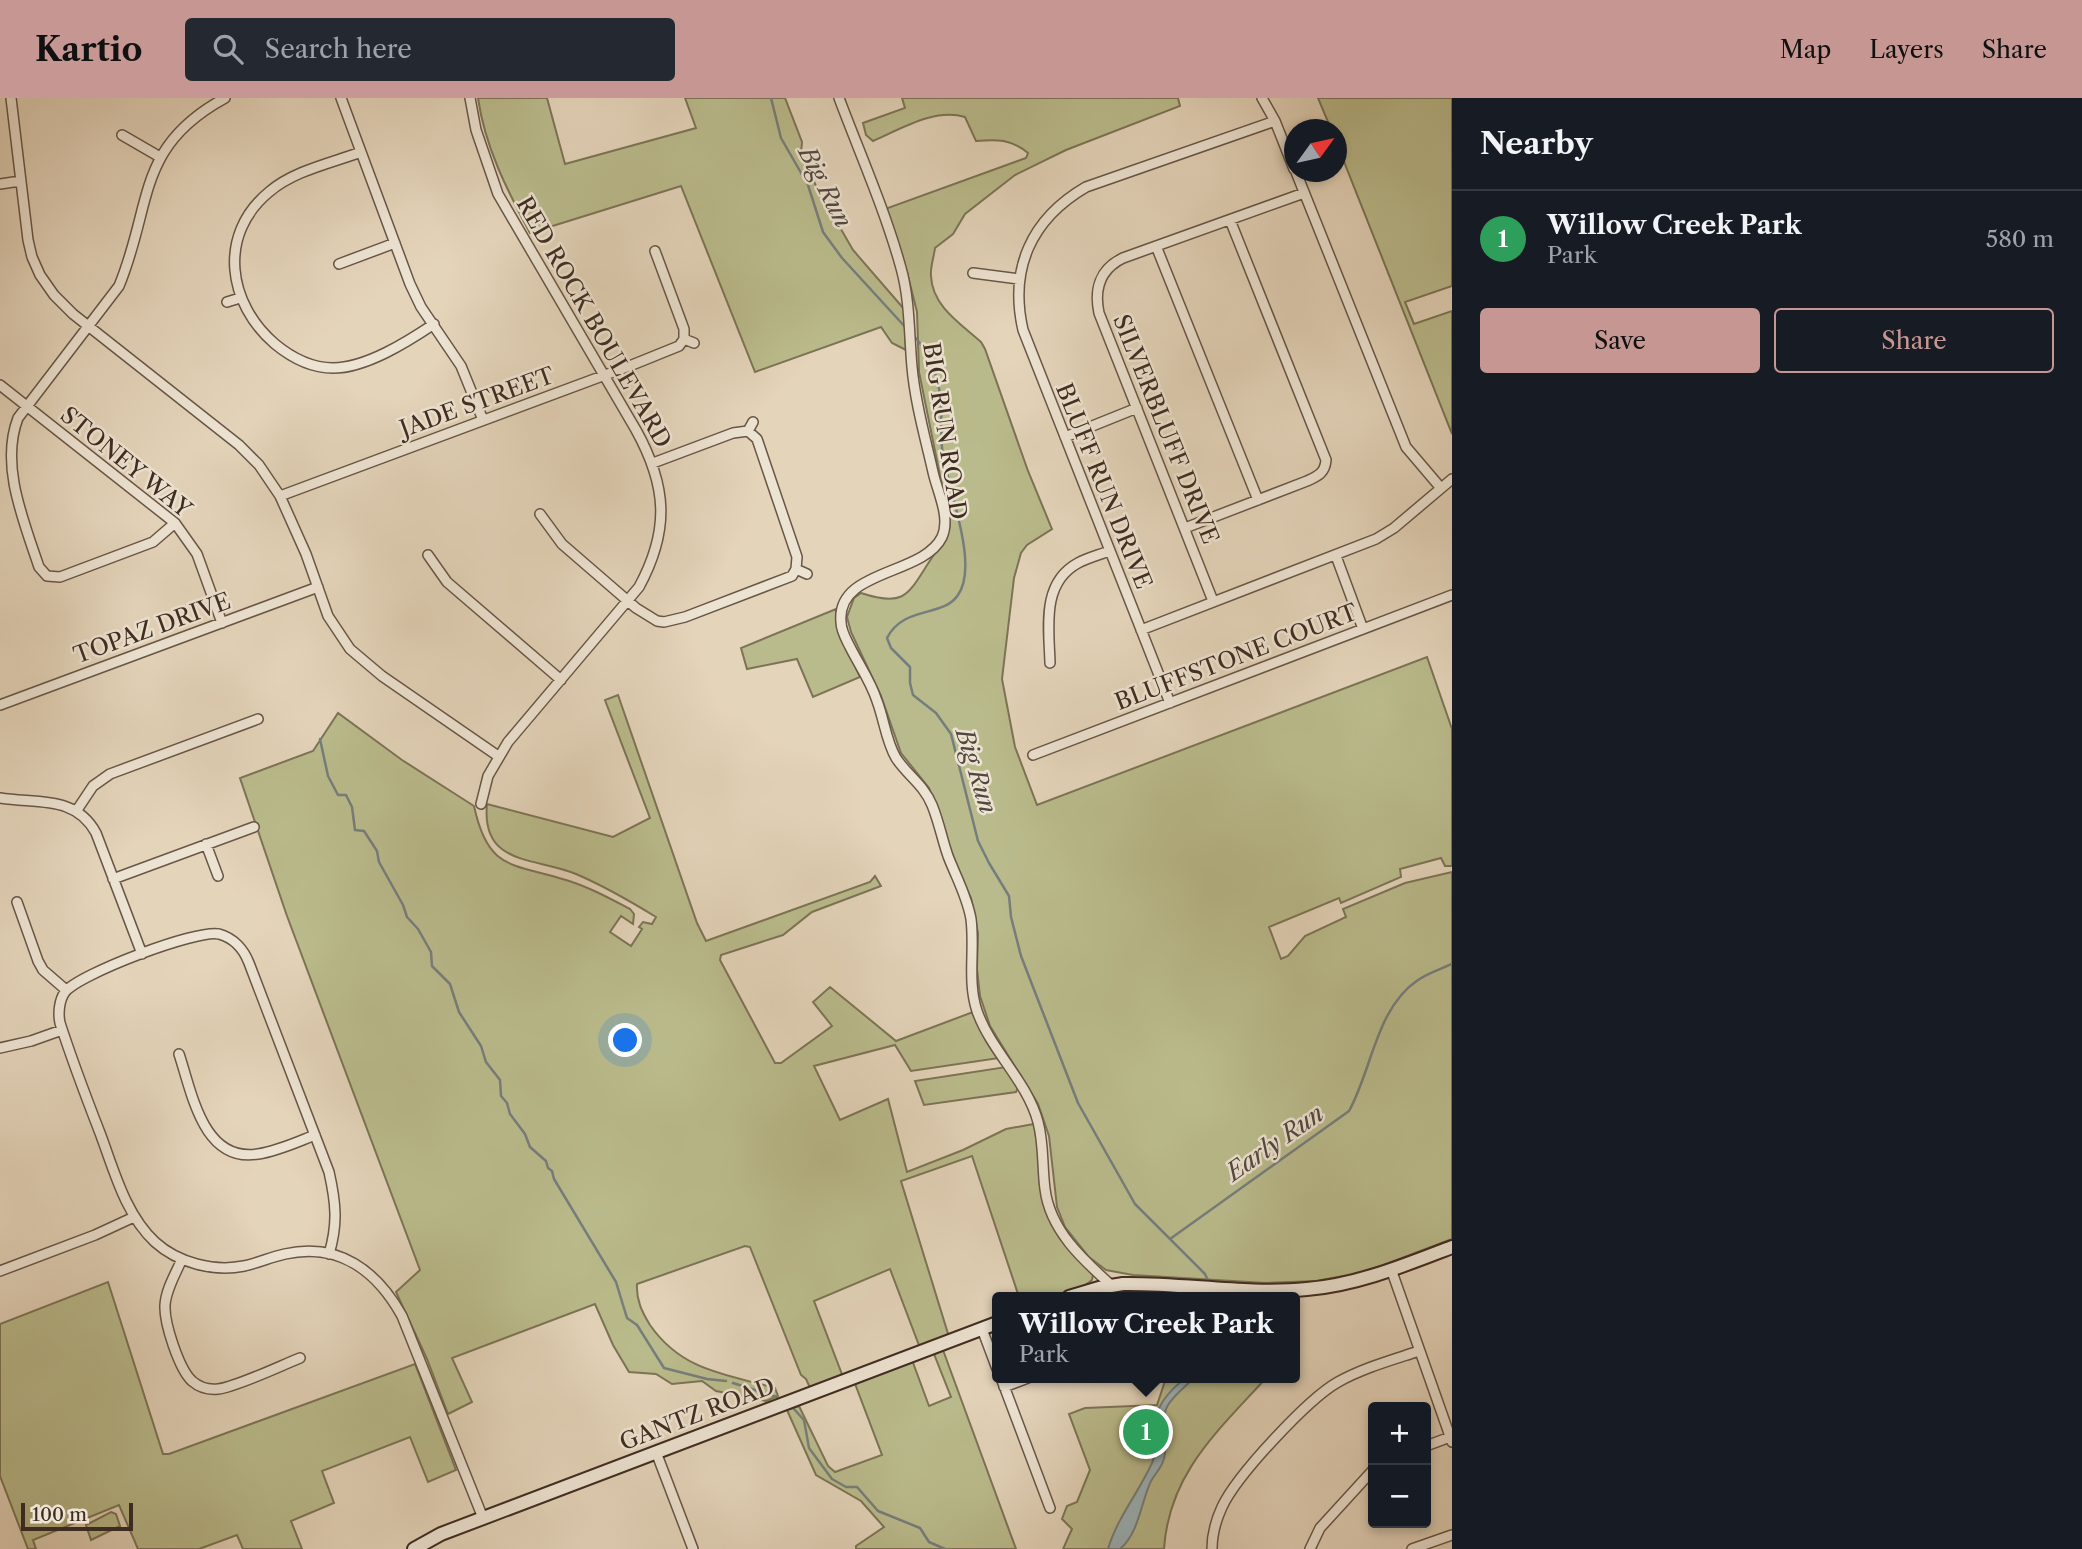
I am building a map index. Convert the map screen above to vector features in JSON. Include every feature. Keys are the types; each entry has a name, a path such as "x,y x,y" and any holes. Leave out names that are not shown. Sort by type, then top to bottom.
{"main road":[{"path":"1086,1292 1111,1285 1142,1284 1269,1291 1305,1290 1342,1284 1452,1248"},
{"name":"GANTZ ROAD","path":"414,1549 441,1534 992,1325"}],"street":[{"path":"11,98 28,240 40,275 54,295 90,327 239,445 259,465 280,496 328,616 365,664 498,756"},
{"path":"174,523 153,542 45,581 8,481 4,463 7,439 12,428 119,286 146,192 160,157 176,134 191,119 225,98"},
{"path":"341,98 410,284 421,307 461,366 483,420"},
{"name":"RED ROCK BOULEVARD","path":"470,98 488,171 499,194 653,463 661,499 662,521 651,566 628,601 498,756 488,776 481,804"},
{"name":"BIG RUN ROAD","path":"839,98 900,265 909,309 911,352 922,426 941,501 944,528 939,542 929,552 906,565 864,582 853,592 842,610 841,624 845,638 872,687 896,758 927,794 951,864 965,895 973,934 972,983 976,1008 985,1030 1036,1114 1041,1132 1044,1187 1050,1210 1068,1242 1088,1265 1111,1285"},
{"path":"1262,98 1284,143"},
{"name":"BLUFF RUN DRIVE","path":"1170,703 1023,330 1019,314 1019,279 1033,236 1055,209 1071,196 1086,187 1275,121"},
{"path":"122,135 160,157"},
{"path":"361,152 297,176 268,192 257,204 247,218 236,243 234,271 240,298 264,334 293,358 319,367 336,368 372,358 407,343 434,324"},
{"path":"0,184 20,181"},
{"path":"1300,182 1406,447 1440,488"},
{"path":"1258,500 1156,246 1304,193"},
{"path":"1185,528 1320,476 1326,460 1230,220"},
{"path":"339,264 395,243"},
{"name":"SILVERBLUFF DRIVE","path":"1156,246 1114,262 1097,288 1096,300 1213,601"},
{"path":"655,251 684,329 684,339 694,343"},
{"path":"973,273 1019,279"},
{"path":"227,302 240,298"},
{"name":"JADE STREET","path":"280,496 604,376 679,346 684,339"},
{"name":"STONEY WAY","path":"0,386 174,523 197,554 222,622"},
{"path":"1065,437 1137,408"},
{"path":"748,431 753,422"},
{"path":"540,514 562,544 628,601 657,621 671,621 792,576 797,557 757,439 748,431 733,433 653,463"},
{"path":"1141,630 1376,539 1394,528 1452,479"},
{"path":"1050,663 1049,608 1055,584 1065,572 1077,564 1109,551"},
{"path":"428,555 447,582 561,680"},
{"path":"1336,556 1363,629"},
{"path":"796,569 807,574"},
{"name":"TOPAZ DRIVE","path":"0,705 318,587"},
{"name":"BLUFFSTONE COURT","path":"1033,755 1452,596"},
{"path":"77,810 93,786 110,774 258,719"},
{"path":"0,798 52,802 77,810 92,824 142,954"},
{"path":"113,879 254,827"},
{"path":"206,845 218,876"},
{"path":"17,902 43,970 66,990"},
{"path":"329,1254 334,1240 337,1205 329,1172 249,963 240,947 234,941 218,934 202,933 86,976 66,990 59,1011 62,1030 134,1217 156,1243 182,1259 223,1268 242,1267 285,1254 307,1252 329,1254 374,1276 390,1293 402,1316 483,1518"},
{"path":"0,1048 62,1030"},
{"path":"179,1054 204,1124 219,1145 242,1155 255,1155 268,1153 315,1135"},
{"path":"0,1270 95,1235 134,1217"},
{"path":"182,1259 166,1297 165,1308 168,1329 184,1370 194,1382 208,1389 224,1388 300,1358"},
{"path":"1391,1269 1451,1440 1431,1445"},
{"path":"982,1329 992,1356"},
{"path":"1212,1549 1212,1539 1222,1507 1239,1481 1310,1402 1339,1381 1419,1351"},
{"path":"1002,1383 1050,1508"},
{"path":"656,1452 693,1549"},
{"path":"1310,1549 1320,1528 1368,1475"},
{"path":"1412,1549 1452,1535"}],"green space":[{"path":"478,98 547,98 565,164 696,128 685,98 785,98 802,142 801,153 816,186 853,250 904,309 906,350 892,343 881,327 755,372 681,186 530,233 491,151"},
{"path":"902,98 1178,98 1180,106 1066,150 1015,175 965,214 953,234 935,248 931,273 936,296 949,314 981,342 985,349 1028,471 1052,529 1027,545 1021,553 1014,578 1002,679 1015,747 1037,805 1427,657 1452,729 1452,866 1445,866 1441,858 1400,869 1401,877 1341,903 1339,898 1269,927 1281,959 1288,956 1305,936 1346,917 1343,909 1405,883 1452,872 1452,1239 1349,1275 1316,1281 1266,1283 1133,1275 1106,1270 1089,1257 1065,1227 1057,1207 1049,1136 1038,1104 990,1026 980,996 977,969 978,933 971,898 956,867 929,788 901,753 881,696 851,632 847,617 854,598 861,593 888,599 904,595 911,589 942,543 950,525 919,372 917,312 907,272 885,209 1026,158 1028,153 1003,141 976,141 965,117 953,115 930,117 873,141 866,135 863,123 905,108"},
{"path":"1318,98 1452,98 1452,286 1405,302 1414,324 1452,311 1452,434 1347,169 1347,119 1327,119"},
{"path":"836,609 837,627 860,677 813,697 797,659 747,669 741,648"},
{"path":"618,695 697,923 706,941 870,882 875,876 881,886 812,912 783,935 721,955 720,960 775,1063 781,1063 832,1026 813,1002 830,987 896,1041 973,1012 999,1058 911,1071 895,1045 814,1066 840,1120 888,1099 907,1172 963,1150 1006,1129 1034,1124 1049,1210 1063,1239 1093,1275 1092,1280 1070,1292 1017,1292 972,1156 901,1181 949,1337 920,1348 890,1269 814,1301 843,1377 811,1390 801,1375 750,1247 745,1246 637,1284 639,1301 650,1325 676,1352 722,1374 775,1388 778,1396 766,1401 716,1391 702,1381 672,1384 656,1374 629,1372 613,1345 595,1304 452,1358 472,1402 448,1414 427,1359 396,1292 420,1270 287,916 240,778 313,751 338,713 402,760 474,806 487,843 505,861 583,886 630,909 634,914 633,924 621,916 610,932 631,946 642,929 639,927 643,922 652,924 656,917 576,874 514,856 502,849 493,839 487,824 487,804 613,837 650,818 605,700"},
{"path":"1006,1067 1018,1087 1016,1092 924,1105 915,1081"},
{"path":"108,1282 163,1454 415,1364 456,1470 428,1482 410,1437 322,1471 334,1503 291,1521 302,1549 243,1549 237,1535 199,1549 138,1549 119,1505 33,1540 36,1549 28,1549 0,1476 0,1324"},
{"path":"943,1350 1016,1549 856,1549 856,1546 884,1527 861,1501 816,1475 787,1410 799,1406 828,1466 835,1472 882,1455 854,1381 912,1360 929,1406 951,1397 934,1354"},
{"path":"1164,1383 1261,1383 1214,1435 1186,1475 1175,1498 1164,1549 1063,1549 1072,1529 1062,1519 1067,1506 1077,1502 1090,1470 1069,1414 1085,1408 1157,1405"},
{"path":"111,1512 116,1514 120,1526 91,1540 86,1525"}],"water":[{"path":"1180,1383 1189,1383 1173,1398 1166,1410 1162,1464 1151,1481 1131,1535 1120,1549 1108,1549 1154,1459 1156,1415"}],"waterway":[{"name":"Big Run","path":"771,98 781,138 808,185 823,232 842,258 907,329"},
{"name":"Big Run","path":"914,336 929,358 938,382 942,448 964,545 964,581 958,595 951,602 903,621 887,638 891,648 910,667 913,695 936,713 951,734 978,841 1009,896 1011,917 1021,956 1078,1103 1135,1204 1205,1274 1210,1285"},
{"path":"320,739 328,776 338,795 346,795 352,807 355,830 364,831 377,851 379,862 407,917 418,929 431,952 432,966 450,984 459,1012 481,1046 486,1062 500,1080 501,1096 507,1103 510,1114 525,1134 530,1147 546,1161 616,1282 627,1318 637,1325 664,1368 726,1381"},
{"name":"Early Run","path":"1170,1239 1349,1111 1376,1041 1393,1007 1404,992 1418,980 1452,964"},
{"path":"733,1383 777,1397"},
{"path":"793,1408 804,1420 809,1448 832,1479 846,1487 857,1487 878,1511 920,1528 929,1542 945,1549"}],"place":[{"name":"Willow Creek Park","path":"1146,1432"}]}
